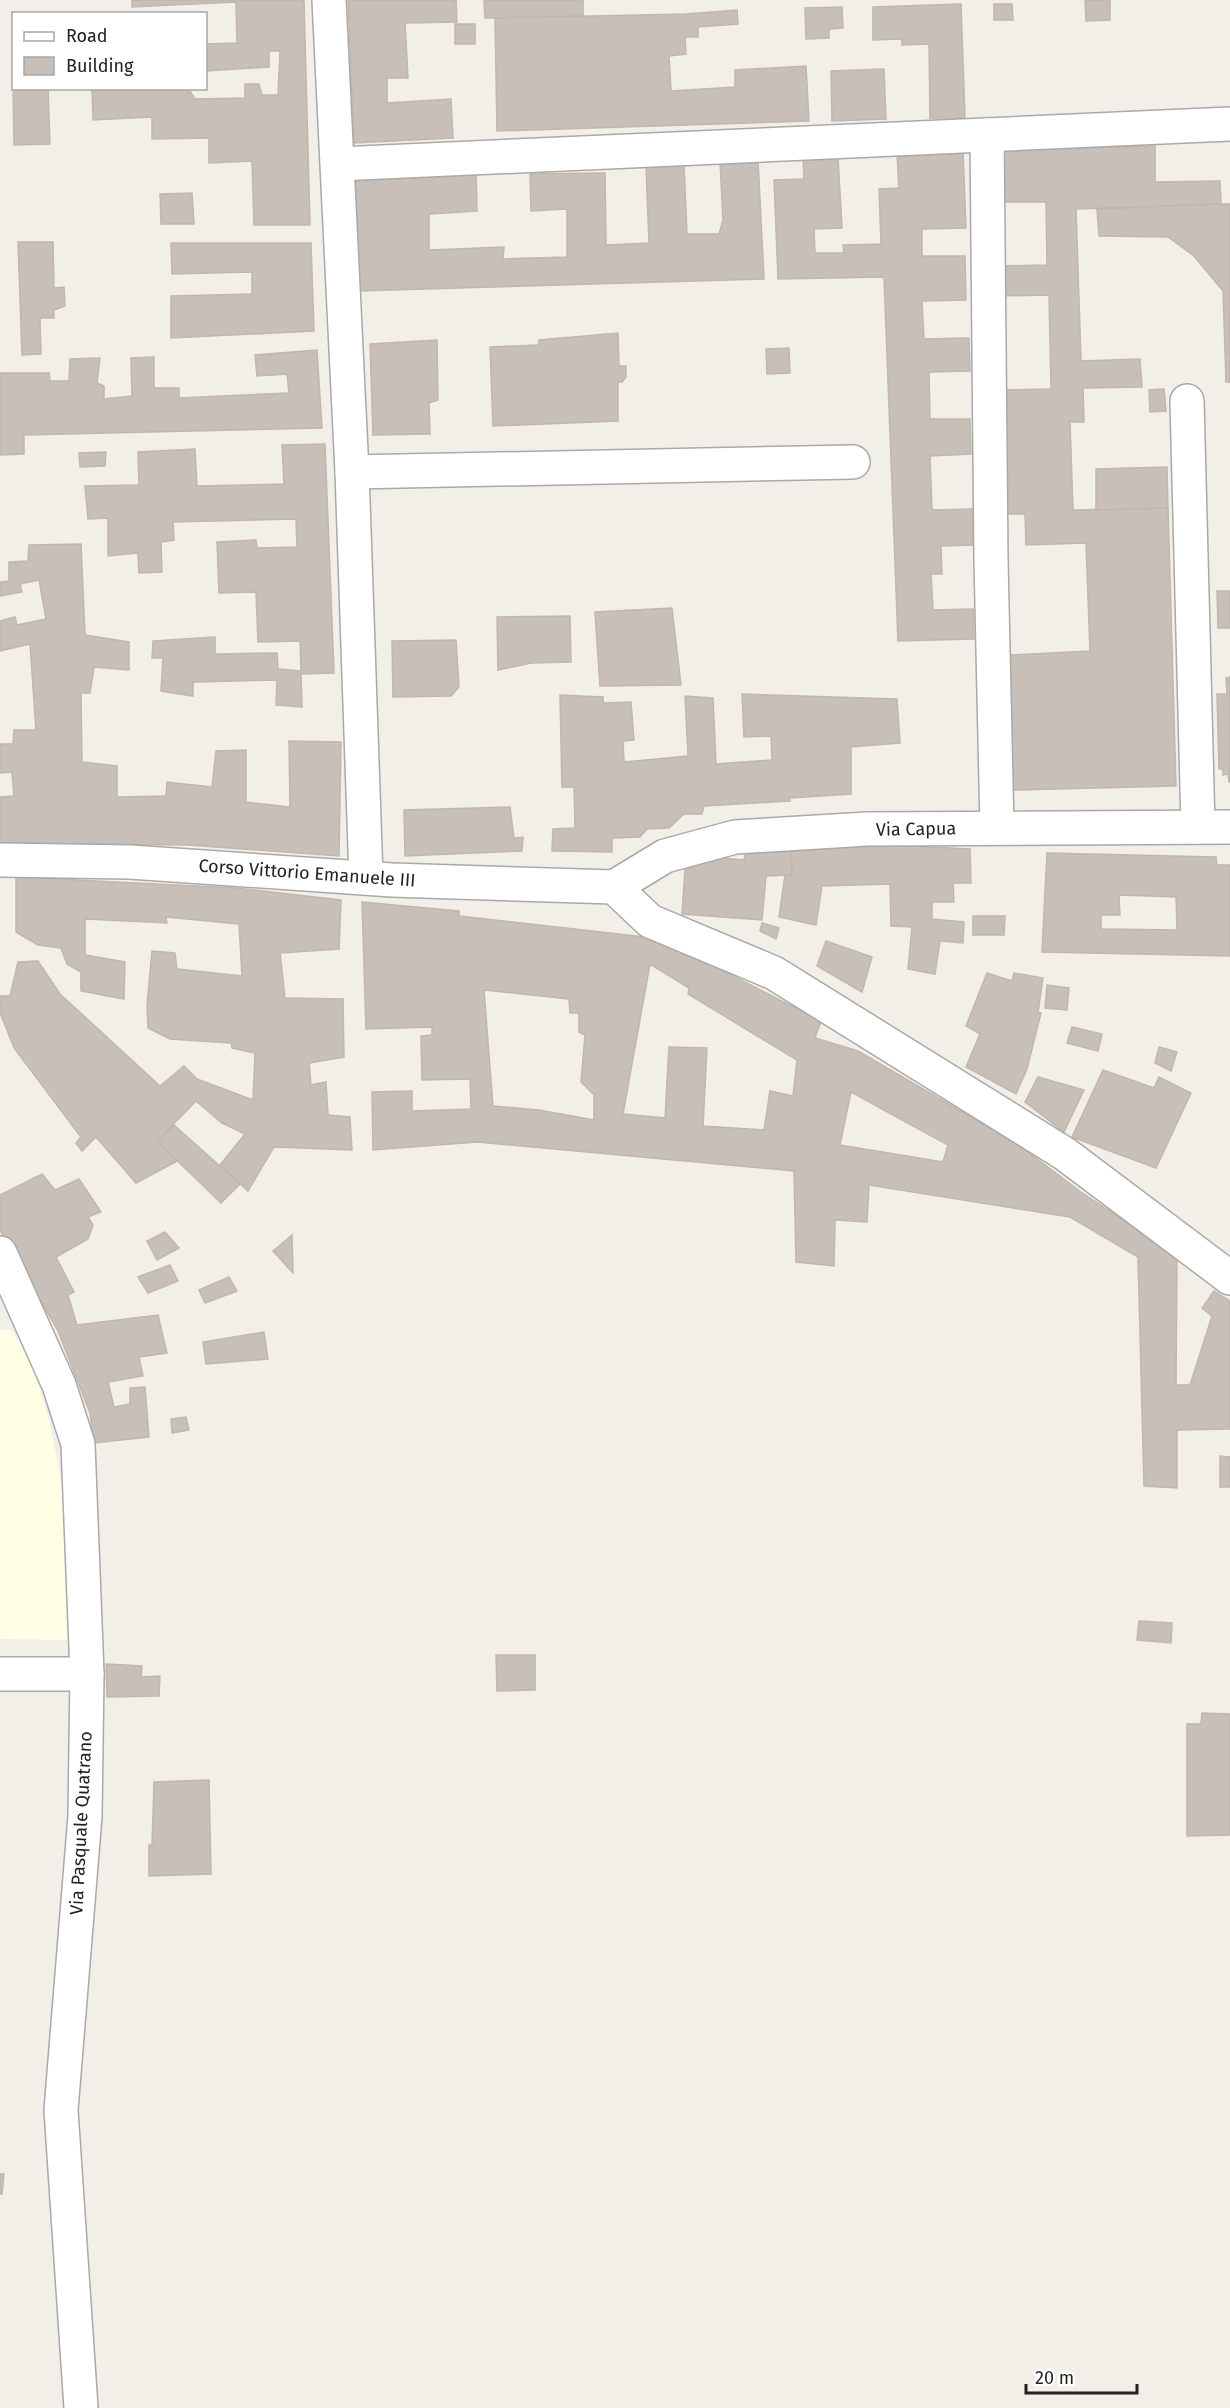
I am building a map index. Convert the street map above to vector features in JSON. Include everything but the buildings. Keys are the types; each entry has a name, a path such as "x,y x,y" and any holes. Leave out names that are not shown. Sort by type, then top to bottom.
{"street":[{"path":"329,0 352,472 366,878"},
{"path":"338,164 1230,124"},
{"path":"987,135 991,560 997,828"},
{"path":"1187,401 1198,827"},
{"path":"352,472 853,462"},
{"name":"Via Capua","path":"614,887 665,856 735,837 867,829 1230,828"},
{"name":"Corso Vittorio Emanuele III","path":"0,860 130,862 366,878 614,887"},
{"path":"614,887 650,921 774,973 1065,1154 1230,1278"},
{"name":"Via Pasquale Quatrano","path":"0,1253 59,1384 78,1444 87,1674 84,1816 61,2110 81,2408"},
{"path":"0,1674 87,1674"}],"shaded area":[{"path":"0,1330 11,1330 31,1361 49,1419 68,1517 72,1640 0,1639"}]}
